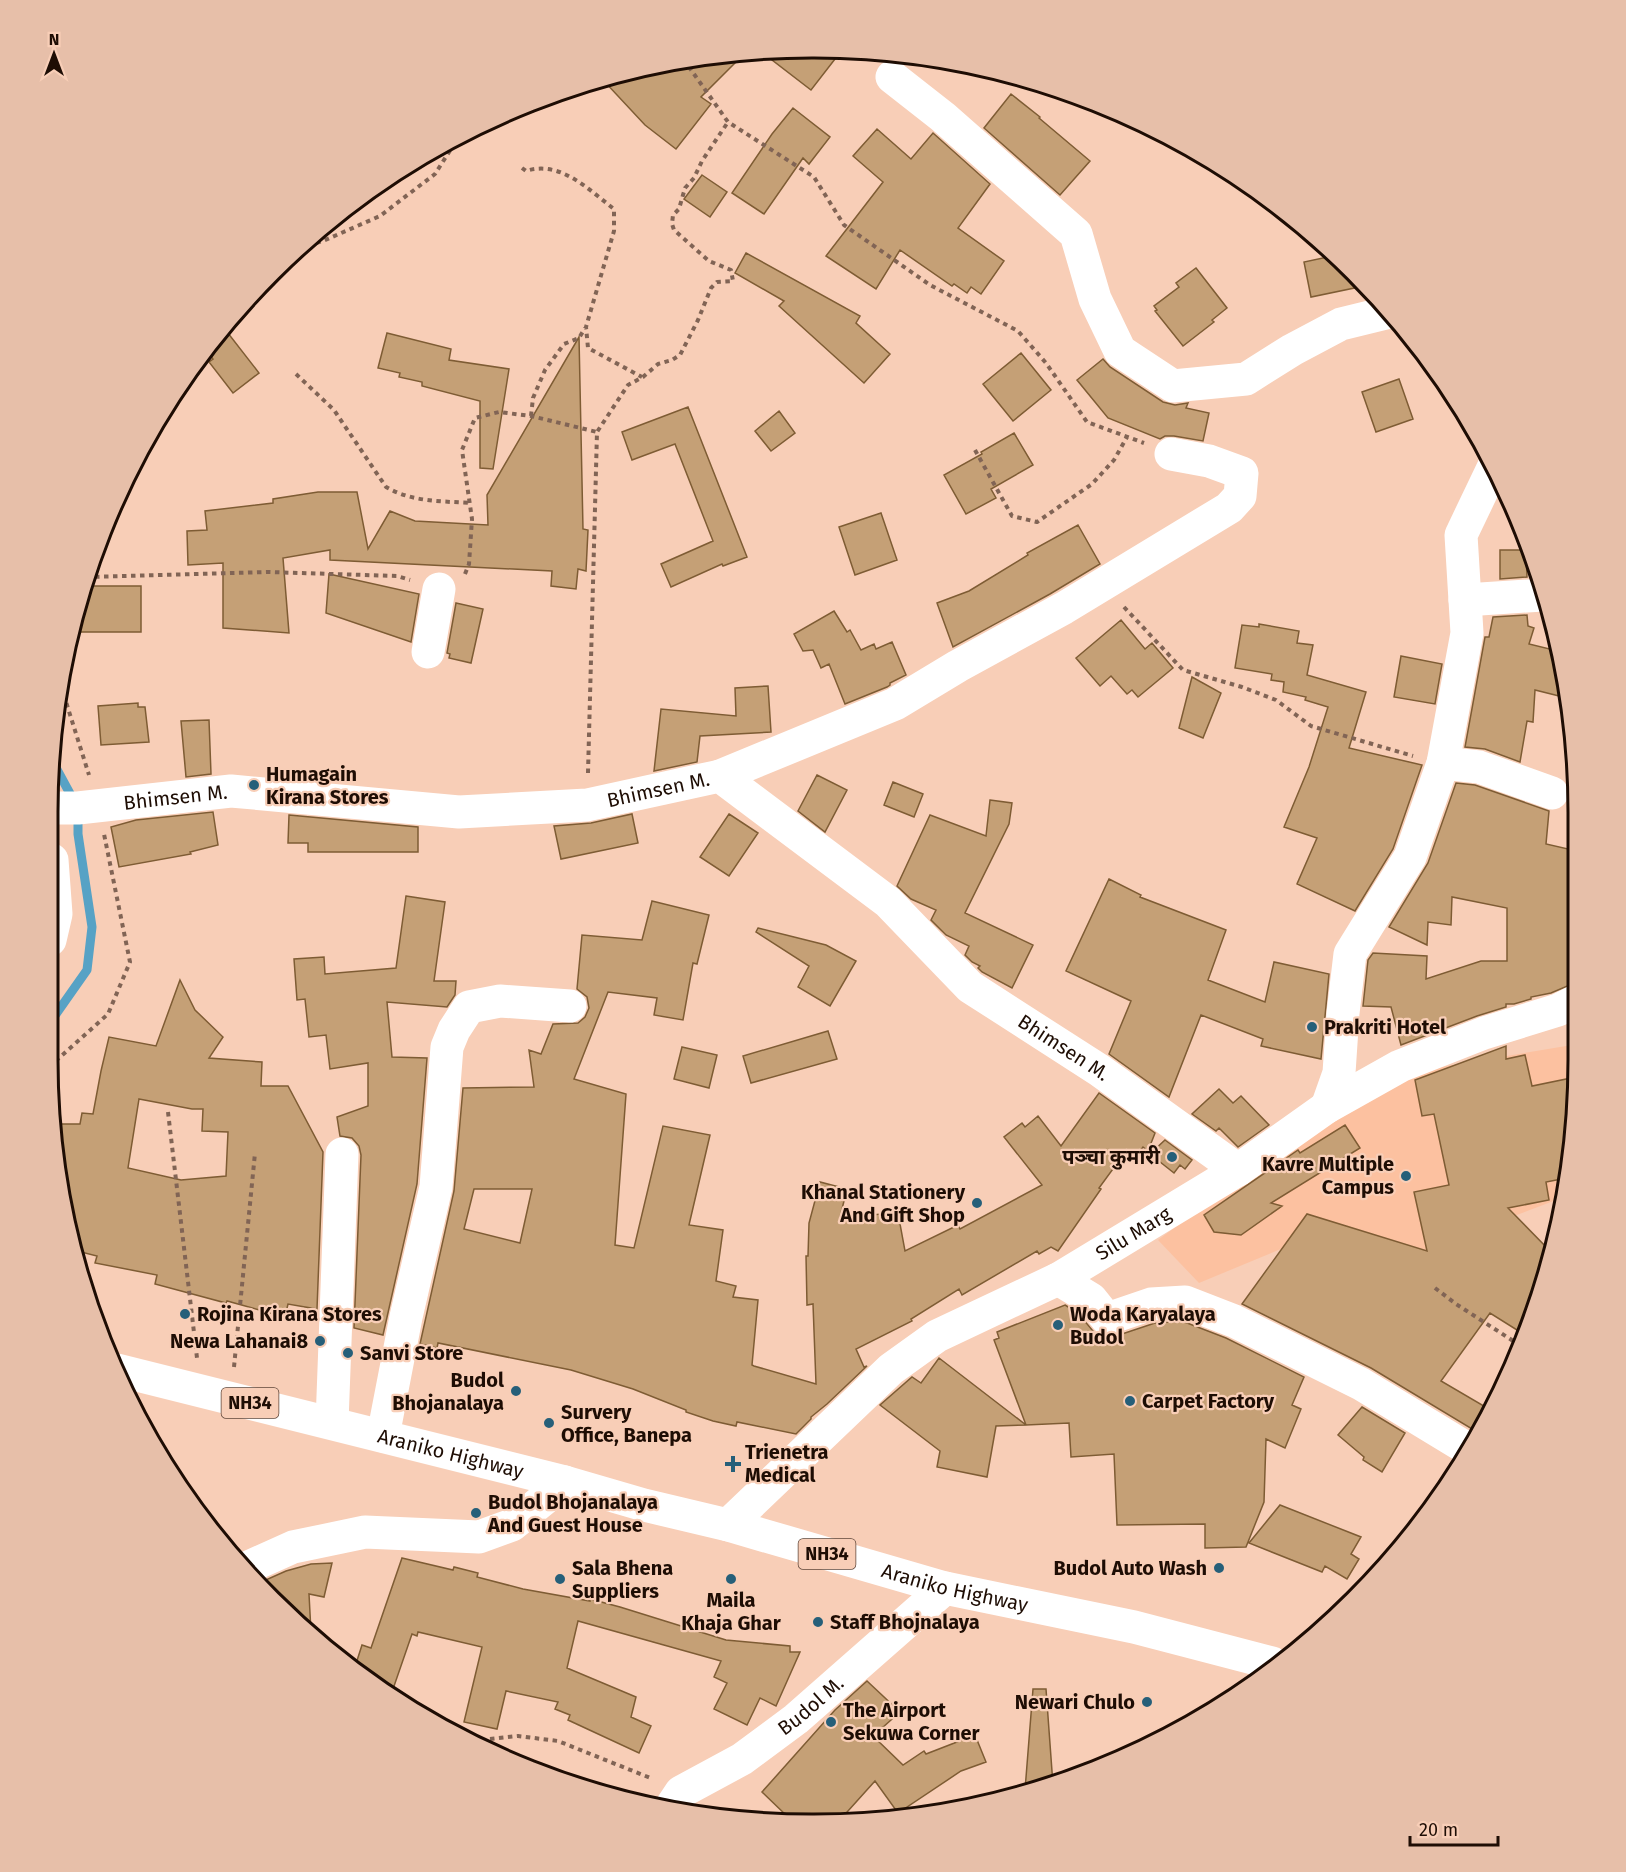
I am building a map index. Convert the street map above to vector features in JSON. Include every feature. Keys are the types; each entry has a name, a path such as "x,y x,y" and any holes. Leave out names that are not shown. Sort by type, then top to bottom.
{"main road":[{"path":"892,77 943,117 1076,234 1095,299 1120,351 1173,386 1246,379 1292,350 1341,324 1379,315"},
{"path":"720,776 895,704 1105,583 1228,508 1240,496 1242,473 1209,461 1171,454"},
{"path":"1327,1107 1339,1073 1350,954 1410,857 1443,764 1467,633 1461,535 1489,477"},
{"path":"428,652 439,589"},
{"path":"1465,600 1535,596"},
{"path":"1443,764 1479,767 1552,793"},
{"name":"Bhimsen M.","path":"58,808 78,808 231,791 459,812 587,805 720,776 888,902 970,987 1099,1070 1238,1170"},
{"path":"383,1436 406,1317 436,1187 447,1047 454,1030 469,1007 500,1000 570,1006"},
{"name":"Silu Marg","path":"728,1525 891,1369 937,1336 1058,1279 1238,1170 1327,1107 1400,1066 1484,1033 1568,1005"},
{"path":"332,1423 342,1154"},
{"path":"1058,1279 1091,1299 1107,1319 1151,1304 1185,1302 1234,1321 1361,1384 1461,1445"},
{"name":"Araniko Highway","path":"127,1372 565,1482 644,1505 728,1525 945,1588 1134,1627 1267,1662"},
{"path":"254,1565 293,1547 365,1532 479,1537 512,1525 565,1482"},
{"name":"Budol M.","path":"676,1801 742,1759 796,1719 945,1588"}],"path":[{"path":"690,69 728,122 814,177 844,225 930,285 1018,331 1046,363 1087,422 1171,454"},
{"path":"587,805 597,432 628,385 643,377 658,364 680,355 711,288 717,282 733,281 731,270 703,257 674,230 672,225 685,188 694,178 702,161 728,122"},
{"path":"321,241 380,216 435,174 448,153"},
{"path":"522,168 526,171 538,168 565,173 614,209 614,231 586,327 579,338 564,344 545,370 532,398 531,416"},
{"path":"586,327 588,348 643,377"},
{"path":"296,374 333,410 386,487 418,500 470,503"},
{"path":"97,576 268,572 385,575 397,576 458,596 469,564 472,519 462,450 475,418 499,412 531,416 597,432"},
{"path":"975,450 1012,516 1037,522 1092,484 1114,460 1127,437"},
{"path":"1105,583 1138,624 1183,670 1242,687 1276,700 1311,726 1443,764"},
{"path":"58,1060 108,1014 130,962 98,805 67,704"},
{"path":"168,1112 216,1394"},
{"path":"216,1394 255,1153"},
{"path":"1435,1288 1513,1341"},
{"path":"490,1739 518,1736 558,1741 608,1760 674,1800"}],"shaded area":[{"name":"Kavre Multiple Campus","path":"1568,1046 1566,1108 1554,1201 1483,1228 1420,1288 1288,1246 1199,1283 1158,1240 1274,1154 1424,1070"}],"building":[{"path":"835,59 811,90 772,60"},
{"path":"735,63 701,97 711,104 676,149 645,125 609,87 666,73"},
{"path":"1011,94 1090,161 1060,195 984,128"},
{"path":"793,108 830,137 809,164 803,158 764,214 732,193 772,134"},
{"path":"877,129 911,159 933,133 990,184 958,228 1004,261 981,294 971,287 967,293 954,284 952,286 900,250 876,289 826,256 883,182 853,156"},
{"path":"702,175 727,192 710,217 684,199"},
{"path":"746,253 860,316 856,323 890,354 864,383 779,306 784,301 735,273"},
{"path":"1323,258 1355,288 1311,297 1304,262"},
{"path":"1196,268 1227,308 1212,320 1214,322 1183,346 1155,311 1157,310 1154,306 1179,287 1176,283"},
{"path":"387,333 451,349 449,360 509,369 493,469 480,468 480,401 422,386 422,382 399,377 400,373 378,368"},
{"path":"230,335 259,373 233,393 209,362 213,359 214,354"},
{"path":"579,337 583,529 588,530 586,571 578,569 576,589 551,586 552,571 330,560 330,550 283,558 289,633 223,628 223,563 188,565 187,531 207,530 205,511 273,503 273,499 318,492 357,492 368,549 390,511 415,521 488,525 487,495"},
{"path":"1021,353 1051,390 1013,421 983,384"},
{"path":"1103,359 1110,367 1163,402 1175,405 1188,403 1186,408 1209,413 1203,441 1174,436 1165,436 1160,439 1108,418 1077,380"},
{"path":"1399,379 1413,419 1376,432 1362,392"},
{"path":"688,407 747,557 723,566 722,564 671,587 661,564 713,541 675,444 632,460 622,432"},
{"path":"779,411 795,433 771,451 755,431"},
{"path":"1014,433 1033,465 991,489 996,498 966,514 944,475"},
{"path":"881,513 897,560 855,575 839,527"},
{"path":"1078,525 1100,564 953,647 937,603 969,591 1028,555 1027,553"},
{"path":"1500,550 1520,550 1527,577 1500,579"},
{"path":"329,574 419,594 411,642 326,613"},
{"path":"94,586 141,586 141,632 81,632"},
{"path":"456,603 483,609 471,663 449,658 450,654 447,653"},
{"path":"834,611 847,632 850,630 861,650 874,644 876,649 892,642 906,675 887,687 845,704 829,664 821,668 813,650 803,651 794,634"},
{"path":"1527,615 1528,626 1534,628 1529,644 1549,649 1553,666 1558,696 1535,690 1533,722 1527,721 1520,762 1485,749 1465,747 1485,637 1489,637 1493,617"},
{"path":"1121,620 1145,649 1152,643 1173,668 1138,697 1132,690 1127,694 1111,676 1100,686 1076,658"},
{"path":"1259,624 1299,631 1297,643 1313,645 1307,675 1366,692 1349,748 1422,765 1393,849 1355,911 1297,884 1317,838 1284,827 1309,767 1328,707 1305,700 1306,697 1283,692 1284,682 1271,680 1272,674 1235,668 1242,625 1259,627"},
{"path":"1401,656 1442,664 1435,704 1394,697"},
{"path":"1192,677 1221,693 1203,738 1179,728"},
{"path":"768,686 771,732 700,736 697,762 654,771 661,709 736,716 735,688"},
{"path":"138,703 138,707 145,707 149,742 101,745 98,706"},
{"path":"209,720 211,774 186,777 181,721"},
{"path":"817,775 847,790 825,832 798,811"},
{"path":"893,782 923,794 914,817 884,805"},
{"path":"1456,783 1475,785 1549,811 1546,844 1568,849 1568,986 1514,1004 1506,1004 1506,1007 1401,1045 1391,1007 1363,1006 1368,960 1373,953 1427,956 1426,979 1481,961 1507,961 1507,908 1452,897 1451,925 1428,922 1427,945 1389,927 1428,863"},
{"path":"990,800 1012,803 1009,824 965,913 1033,945 1012,988 982,972 978,968 980,966 965,955 969,946 946,935 931,920 936,910 911,899 897,886 930,815 986,836"},
{"path":"213,812 218,845 190,852 191,854 119,867 111,827 136,820"},
{"path":"632,814 638,843 561,859 554,826 591,823"},
{"path":"729,814 758,833 729,876 700,857"},
{"path":"289,815 418,827 418,852 308,852 308,843 288,843"},
{"path":"1109,879 1141,895 1140,897 1226,930 1208,980 1265,1002 1274,962 1329,974 1321,1059 1261,1046 1263,1039 1201,1015 1169,1097 1109,1054 1131,1001 1066,971"},
{"path":"406,896 445,902 434,981 456,981 455,995 447,1007 387,1002 392,1057 427,1058 417,1184 383,1335 354,1328 361,1155 359,1146 352,1138 340,1136 337,1117 368,1106 368,1063 330,1069 326,1035 309,1037 305,999 297,1000 294,959 324,957 325,974 396,968"},
{"path":"652,901 709,915 697,964 693,963 683,1020 654,1015 657,998 608,992 574,1079 626,1094 615,1245 634,1248 663,1126 710,1135 689,1225 723,1230 716,1281 736,1286 733,1297 758,1300 752,1365 754,1366 816,1384 813,1304 807,1305 806,1256 808,1256 809,1223 820,1182 847,1189 840,1217 898,1213 905,1251 958,1225 960,1229 1042,1185 1004,1137 1022,1123 1025,1127 1038,1116 1061,1146 1099,1093 1155,1133 1148,1151 1143,1147 1135,1158 1126,1151 1058,1251 1051,1247 1039,1254 1037,1251 962,1295 959,1289 911,1319 912,1321 856,1349 864,1367 867,1366 811,1417 796,1434 737,1422 736,1426 713,1421 633,1389 571,1370 438,1343 437,1348 420,1344 454,1191 463,1088 534,1087 529,1050 541,1054 553,1024 578,1023 585,1017 589,1008 587,997 577,989 582,935 642,940","holes":["474,1189 532,1189 520,1243 464,1229"]},
{"path":"758,928 826,945 856,961 830,1006 798,987 809,966 756,932"},
{"path":"180,980 195,1010 223,1037 209,1058 262,1062 261,1086 288,1086 323,1152 317,1309 288,1304 285,1317 227,1301 226,1303 155,1284 157,1275 95,1263 97,1256 84,1253 73,1206 62,1124 80,1124 82,1113 93,1114 109,1037 156,1046","holes":["139,1099 203,1109 202,1131 228,1132 226,1176 181,1180 128,1168"]},
{"path":"828,1031 837,1059 751,1083 743,1056"},
{"path":"1506,1046 1506,1059 1525,1055 1532,1086 1567,1079 1557,1180 1546,1182 1549,1200 1508,1208 1544,1245 1517,1330 1490,1313 1441,1381 1483,1406 1470,1428 1371,1368 1242,1304 1307,1214 1427,1251 1414,1192 1449,1185 1434,1114 1422,1116 1415,1080"},
{"path":"682,1047 717,1055 709,1088 674,1079"},
{"path":"1219,1089 1233,1103 1241,1096 1269,1125 1238,1147 1219,1128 1216,1131 1192,1114"},
{"path":"1345,1125 1360,1148 1271,1203 1282,1206 1241,1235 1214,1232 1204,1215 1298,1150 1300,1153"},
{"path":"1165,1140 1192,1160 1185,1169 1180,1165 1174,1173 1150,1154"},
{"path":"1065,1305 1078,1313 1093,1331 1095,1338 1113,1337 1155,1323 1182,1321 1226,1338 1304,1377 1292,1405 1301,1409 1285,1448 1266,1439 1264,1502 1246,1547 1205,1548 1205,1524 1117,1525 1114,1454 1071,1457 1069,1423 1026,1425 994,1340 999,1338 997,1332"},
{"path":"939,1358 1026,1425 996,1426 987,1477 937,1467 940,1451 880,1405 912,1377 921,1383"},
{"path":"1362,1407 1405,1433 1382,1472 1363,1460 1364,1457 1338,1435"},
{"path":"1280,1505 1361,1537 1351,1554 1359,1559 1347,1579 1325,1566 1322,1572 1249,1543"},
{"path":"402,1558 453,1570 454,1567 478,1573 477,1577 523,1589 590,1601 590,1599 726,1640 790,1646 790,1652 800,1652 776,1706 760,1698 747,1725 714,1709 727,1683 714,1677 721,1661 578,1621 567,1668 636,1697 631,1717 651,1726 639,1753 568,1720 570,1715 555,1709 558,1702 506,1691 497,1729 464,1722 482,1647 418,1632 417,1636 412,1634 394,1686 357,1660 362,1645 371,1648"},
{"path":"332,1563 324,1597 309,1594 310,1621 267,1579 311,1564"},
{"path":"867,1681 900,1712 873,1736 903,1765 924,1751 926,1754 975,1735 986,1762 961,1771 906,1807 895,1809 875,1781 847,1813 784,1813 762,1792 835,1710"},
{"path":"1033,1689 1046,1689 1052,1774 1026,1783"}],"waterway":[{"path":"60,774 74,801"},
{"path":"58,1011 87,970 92,927 78,834 78,814"}],"place":[{"name":"Humagain Kirana Stores","path":"254,785"},
{"name":"Prakriti Hotel","path":"1312,1027"},
{"name":"पञ्चा कुमारी","path":"1172,1157"},
{"name":"Kavre Multiple Campus","path":"1406,1176"},
{"name":"Khanal Stationery And Gift Shop","path":"977,1203"},
{"name":"Rojina Kirana Stores","path":"185,1314"},
{"name":"Woda Karyalaya Budol","path":"1058,1325"},
{"name":"Newa Lahanai8","path":"320,1341"},
{"name":"Sanvi Store","path":"348,1353"},
{"name":"Budol Bhojanalaya","path":"516,1391"},
{"name":"Carpet Factory","path":"1130,1401"},
{"name":"Survery Office, Banepa","path":"549,1423"},
{"name":"Trienetra Medical","path":"733,1464"},
{"name":"Budol Bhojanalaya And Guest House","path":"476,1513"},
{"name":"Budol Auto Wash","path":"1219,1568"},
{"name":"Sala Bhena Suppliers","path":"560,1579"},
{"name":"Maila Khaja Ghar","path":"731,1579"},
{"name":"Staff Bhojnalaya","path":"818,1622"},
{"name":"Newari Chulo","path":"1147,1702"},
{"name":"The Airport Sekuwa Corner","path":"831,1722"}]}
